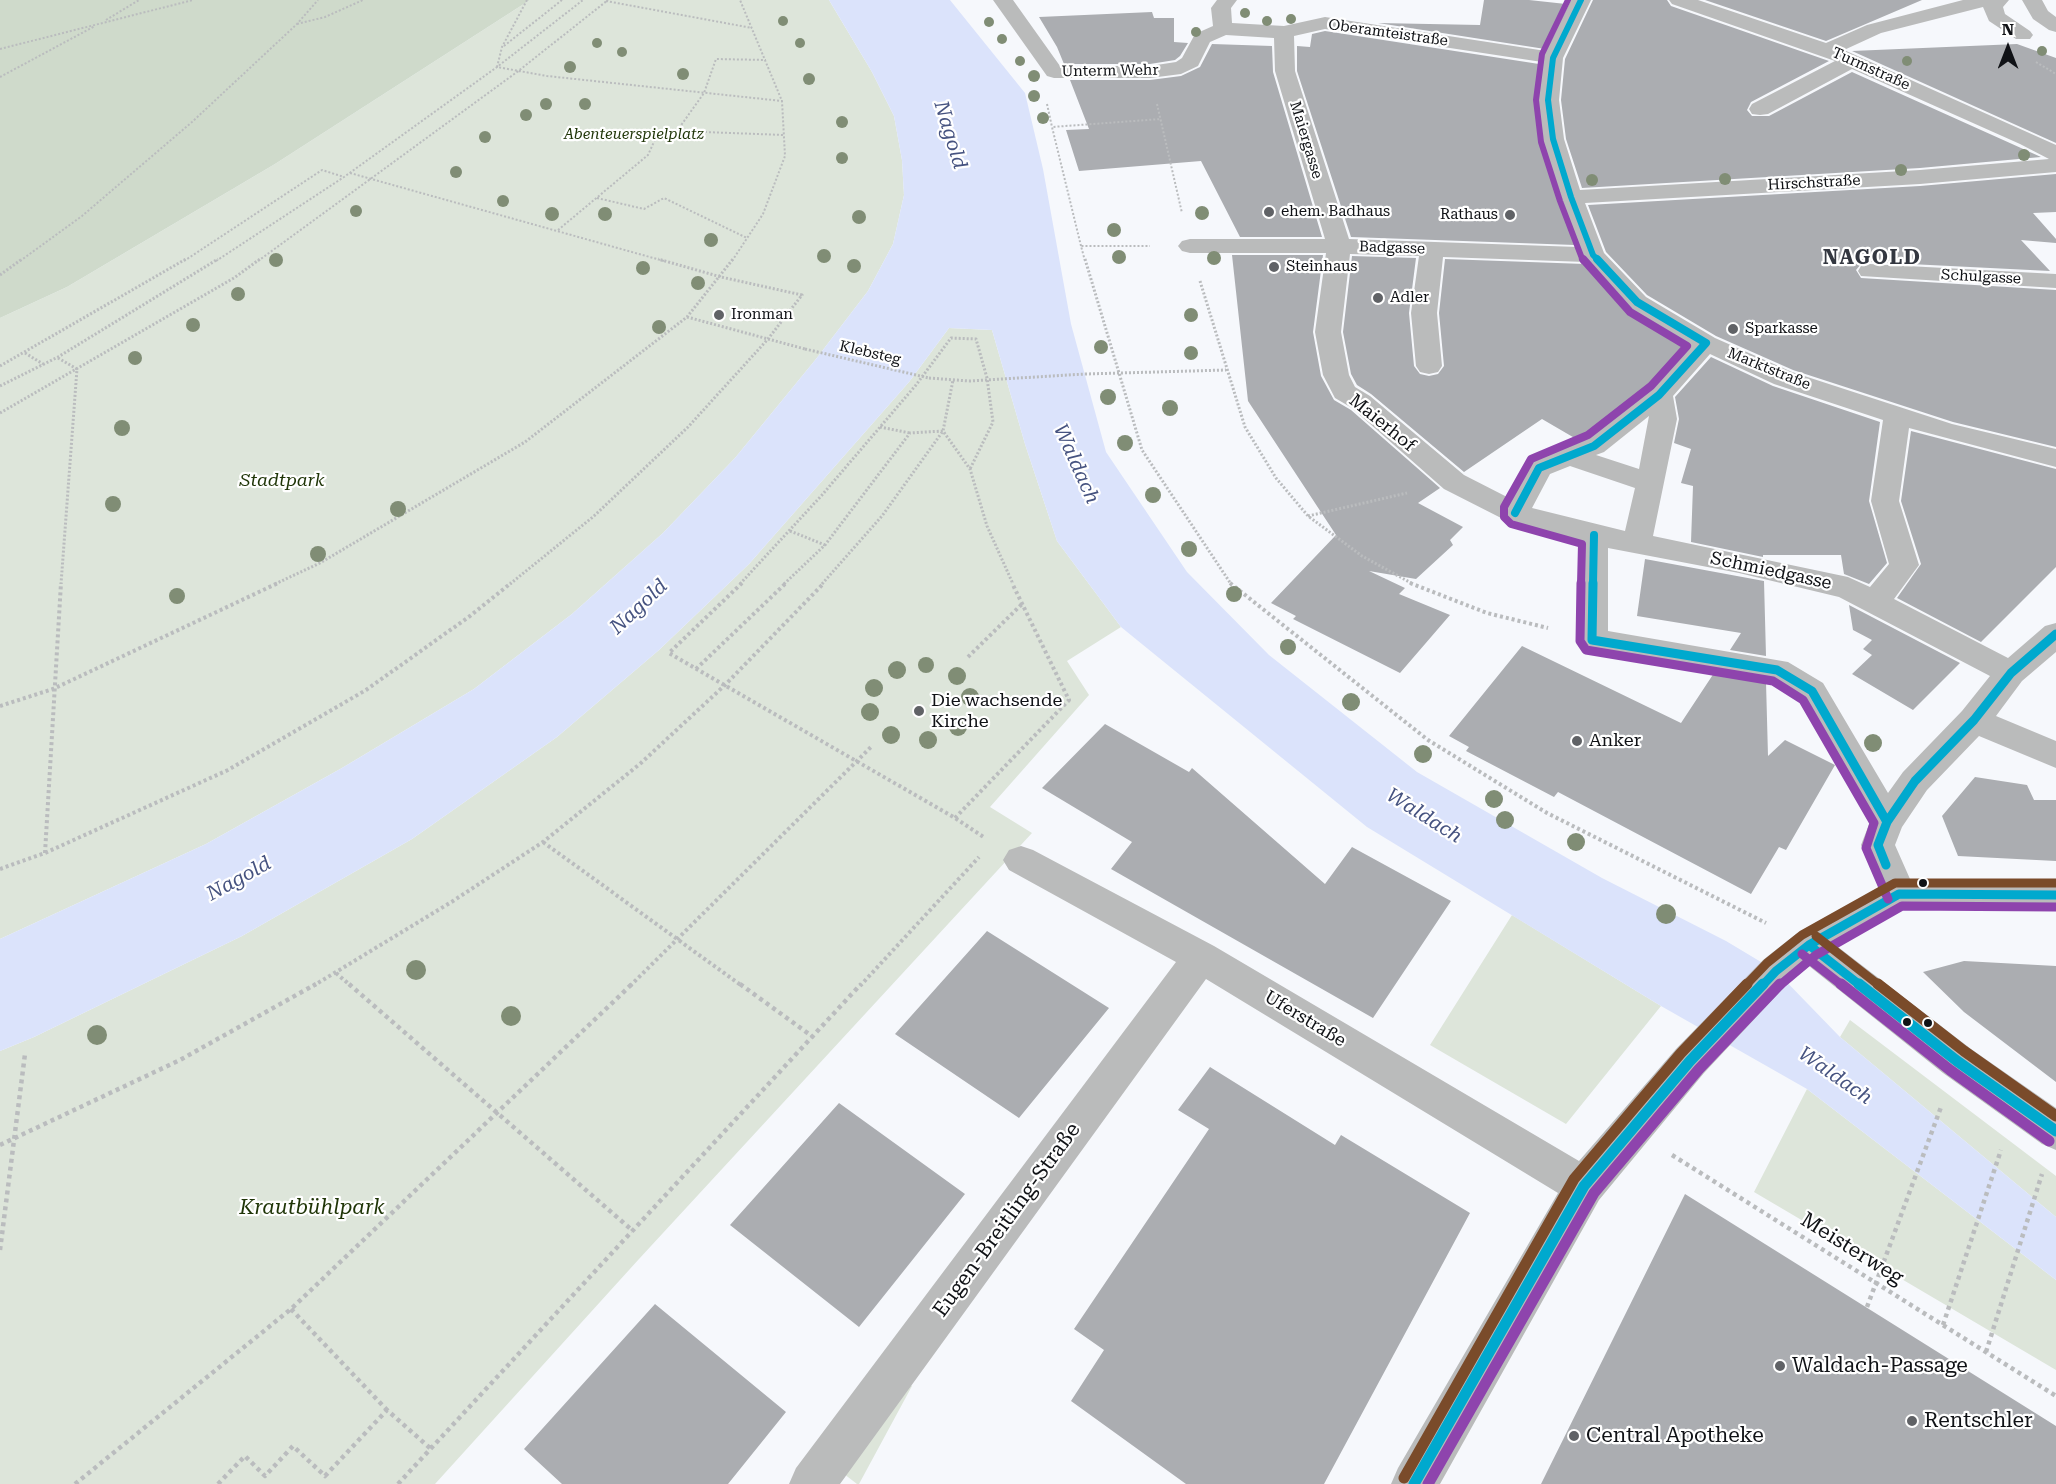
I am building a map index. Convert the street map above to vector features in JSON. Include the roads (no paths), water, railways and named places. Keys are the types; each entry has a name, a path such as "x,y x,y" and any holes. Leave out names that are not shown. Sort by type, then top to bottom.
{"street":[{"name":"Unterm Wehr","path":"1003,0 1054,72 1150,72 1181,68 1191,62 1202,38 1223,29"},
{"path":"1223,29 1221,8 1227,0"},
{"name":"Marktstraße","path":"1581,0 1553,58 1548,100 1553,139 1571,197 1593,255 1637,302 1706,343 1783,378 1945,431 2056,458"},
{"name":"Turmstraße","path":"1679,0 1827,50 2028,139 2056,154"},
{"path":"1937,0 1971,4"},
{"path":"1999,0 1993,6 1996,16 2023,35"},
{"path":"2032,0 2040,15 2056,26"},
{"path":"1827,50 1874,29 1971,4"},
{"name":"Oberamteistraße","path":"1223,29 1284,32 1325,23 1553,58"},
{"name":"Maiergasse","path":"1284,32 1285,71 1339,246"},
{"path":"1760,109 1851,61"},
{"name":"Hirschstraße","path":"1571,197 1920,177 2056,165"},
{"name":"Badgasse","path":"1190,246 1339,246 1593,255"},
{"name":"Maierhof","path":"1339,246 1328,332 1336,375 1344,392 1361,402 1454,482 1515,513"},
{"path":"1429,366 1424,313 1432,250"},
{"name":"Schulgasse","path":"1869,272 2056,281"},
{"path":"1515,513 1539,468 1594,446 1659,394 1706,343"},
{"path":"1637,543 1663,419 1659,394"},
{"path":"1875,602 1904,565 1885,501 1897,415"},
{"path":"1570,456 1650,483"},
{"name":"Schmiedgasse","path":"1515,513 1594,535 1739,563 1848,588 2011,674"},
{"path":"1594,535 1592,640 1777,670 1812,692 1887,822"},
{"path":"1899,894 1878,845 1887,822 1915,781 1974,720 2011,674 2056,634"},
{"path":"1974,720 2056,755"},
{"name":"Uferstraße","path":"1007,852 1202,957 1584,1186"},
{"path":"1414,1484 1584,1186 1690,1061 1776,971 1809,945 1899,894 2056,895"},
{"path":"1809,945 1957,1061 2056,1131"},
{"name":"Eugen-Breitling-Straße","path":"812,1484 1202,957"}],"water":[{"path":"829,0 950,0 1025,93 1043,169 1071,324 1106,452 1187,572 1269,655 1417,772 1602,878 1726,941 1776,971 1840,1037 2056,1217 2056,1280 1807,1089 1661,1006 1367,827 1121,627 1057,541 1025,444 992,330 949,328 909,382 749,564 659,650 557,737 412,839 242,936 34,1037 0,1051 0,939 206,844 342,768 474,689 572,614 663,533 735,458 816,359 868,291 893,244 904,195 902,160 894,116 872,72"}],"place":[{"name":"ehem. Badhaus","path":"1269,212"},
{"name":"Rathaus","path":"1510,215"},
{"name":"Steinhaus","path":"1274,267"},
{"name":"Adler","path":"1378,298"},
{"name":"Ironman","path":"719,315"},
{"name":"Sparkasse","path":"1733,329"},
{"name":"Die wachsende Kirche","path":"919,711"},
{"name":"Anker","path":"1577,741"},
{"name":"Waldach-Passage","path":"1780,1366"},
{"name":"Rentschler","path":"1912,1421"},
{"name":"Central Apotheke","path":"1574,1436"}],"district":[{"name":"NAGOLD","path":"1872,258"}],"park label":[{"name":"Abenteuerspielplatz","path":"634,135"},
{"name":"Stadtpark","path":"282,481"},
{"name":"Krautbühlpark","path":"312,1208"}],"water label":[{"name":"Nagold","path":"950,135"},
{"name":"Waldach","path":"1076,464"},
{"name":"Nagold","path":"639,607"},
{"name":"Waldach","path":"1424,816"},
{"name":"Nagold","path":"239,879"},
{"name":"Waldach","path":"1835,1076"}]}
